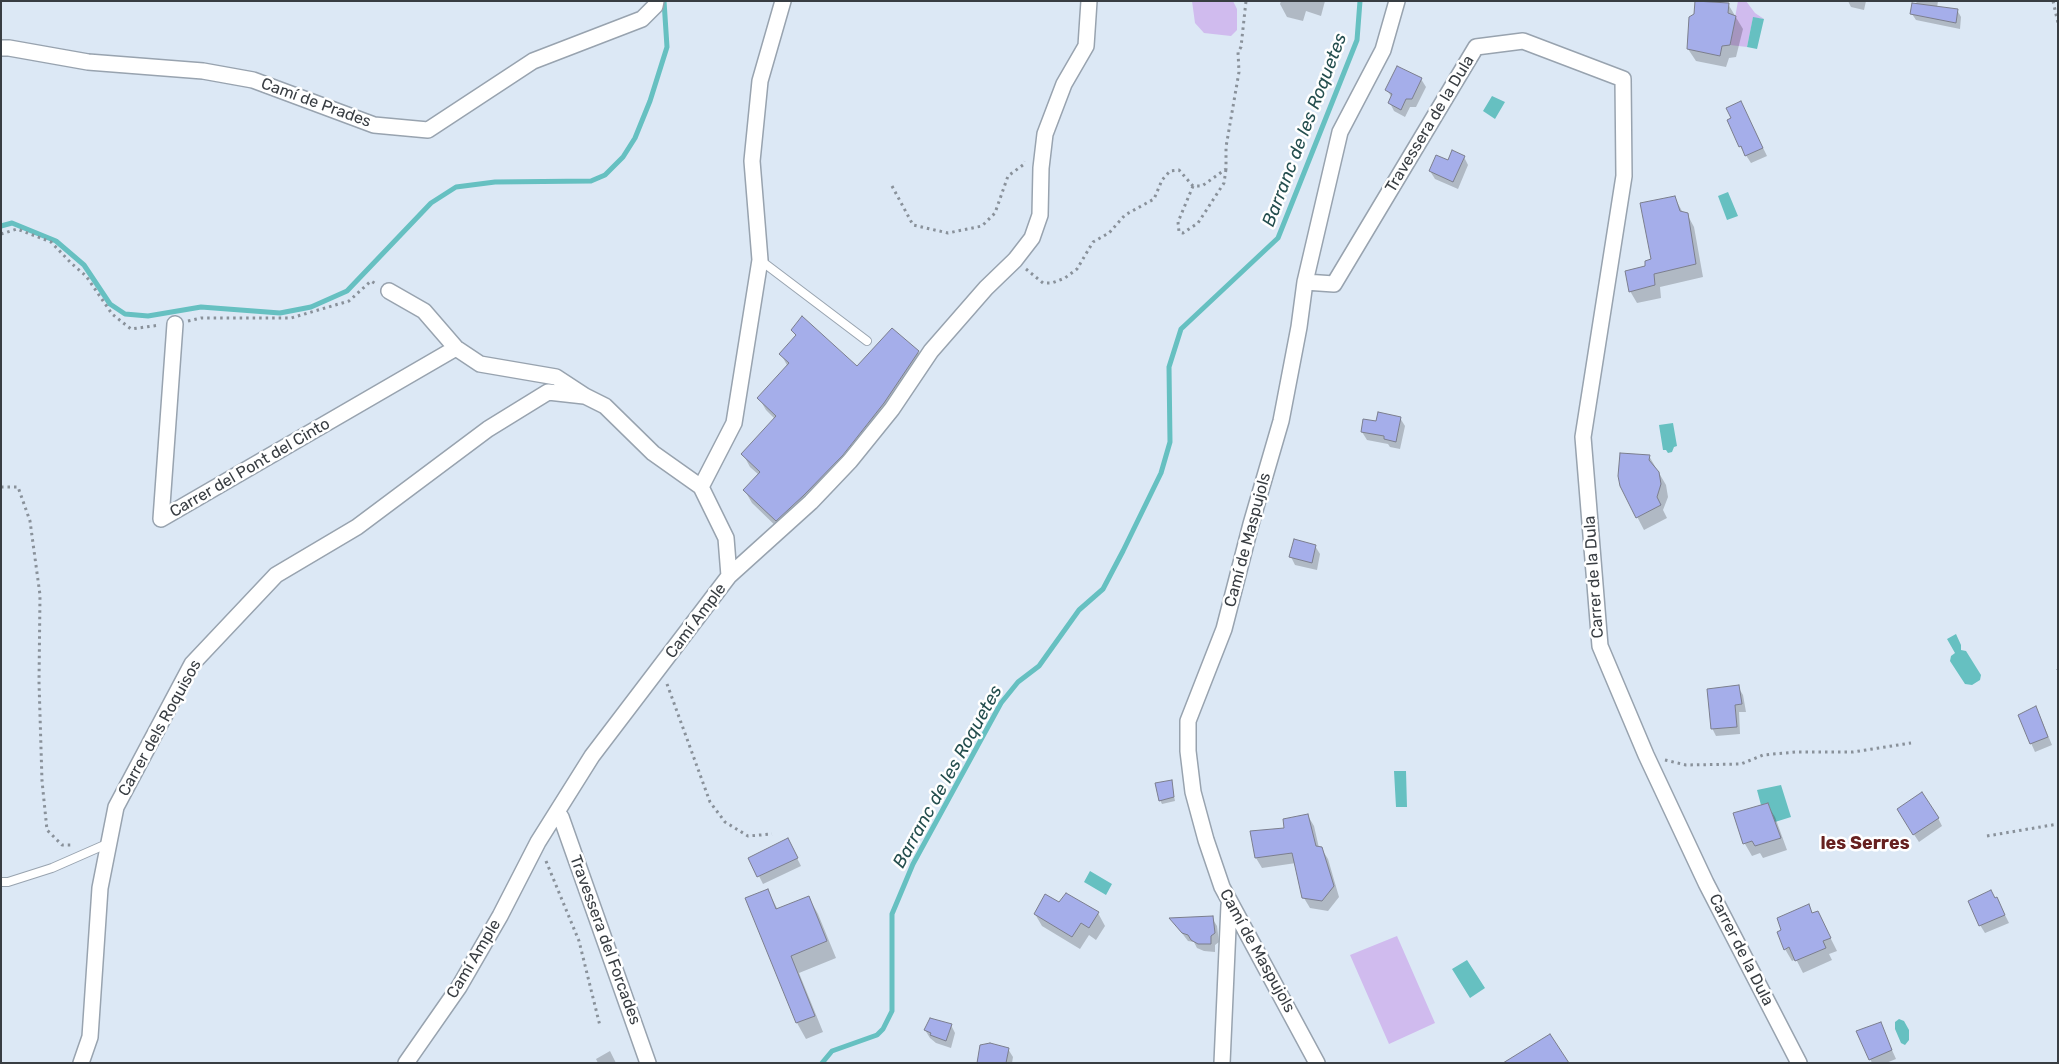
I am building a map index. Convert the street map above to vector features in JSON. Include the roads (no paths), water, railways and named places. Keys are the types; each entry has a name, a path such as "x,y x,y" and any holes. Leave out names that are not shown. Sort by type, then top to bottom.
{"street":[{"name":"Camí de Prades","path":"1,48 88,62 203,70 253,80 374,125 428,130 533,61 642,20 655,6 656,1"},
{"path":"701,487 734,424 760,260 752,161 760,81 783,1"},
{"path":"729,576 811,502 850,460 892,409 931,351 986,288 1015,260 1032,238 1040,215 1041,168 1045,134 1064,84 1086,46 1090,1"},
{"name":"Camí de Maspujols","path":"1317,1063 1229,904 1206,840 1193,792 1188,751 1188,722 1224,629 1251,524 1281,421 1299,327 1305,282 1340,132 1383,50 1397,1"},
{"name":"Travessera de la Dula","path":"1305,282 1334,284 1476,47 1523,41 1623,79"},
{"name":"Carrer de la Dula","path":"1623,79 1624,176 1583,437 1600,646 1646,755 1706,883 1799,1063"},
{"name":"Camí Ample","path":"389,291 424,311 456,348 480,364 556,376 585,396 604,406 653,454 701,487 726,538 729,576 592,756 538,842 500,916 459,987 412,1060"},
{"name":"Carrer del Pont del Cinto","path":"176,324 161,519 456,348"},
{"name":"Carrer dels Roquisos","path":"81,1063 90,1037 100,888 116,807 192,664 276,575 357,528 488,429 548,392 585,396"},
{"name":"Travessera del Forcades","path":"561,817 648,1063"},
{"path":"1222,1063 1229,904"}],"lane":[{"path":"760,260 867,341"},
{"path":"1,882 8,882 52,868 109,843"}],"waterway":[{"path":"1,226 12,223 56,241 84,265 110,304 125,314 148,316 201,307 280,313 311,307 347,291 431,203 456,187 495,182 591,181 605,175 623,157 635,138 650,101 667,47 664,1"},
{"name":"Barranc de les Roquetes","path":"822,1063 832,1051 877,1035 883,1029 892,1011 892,914 913,864 1001,703 1018,682 1039,666 1079,610 1103,589 1123,551 1161,473 1170,442 1169,367 1181,329 1278,238 1357,40 1360,1"}],"district":[{"name":"les Serres","path":"1865,844"}]}
